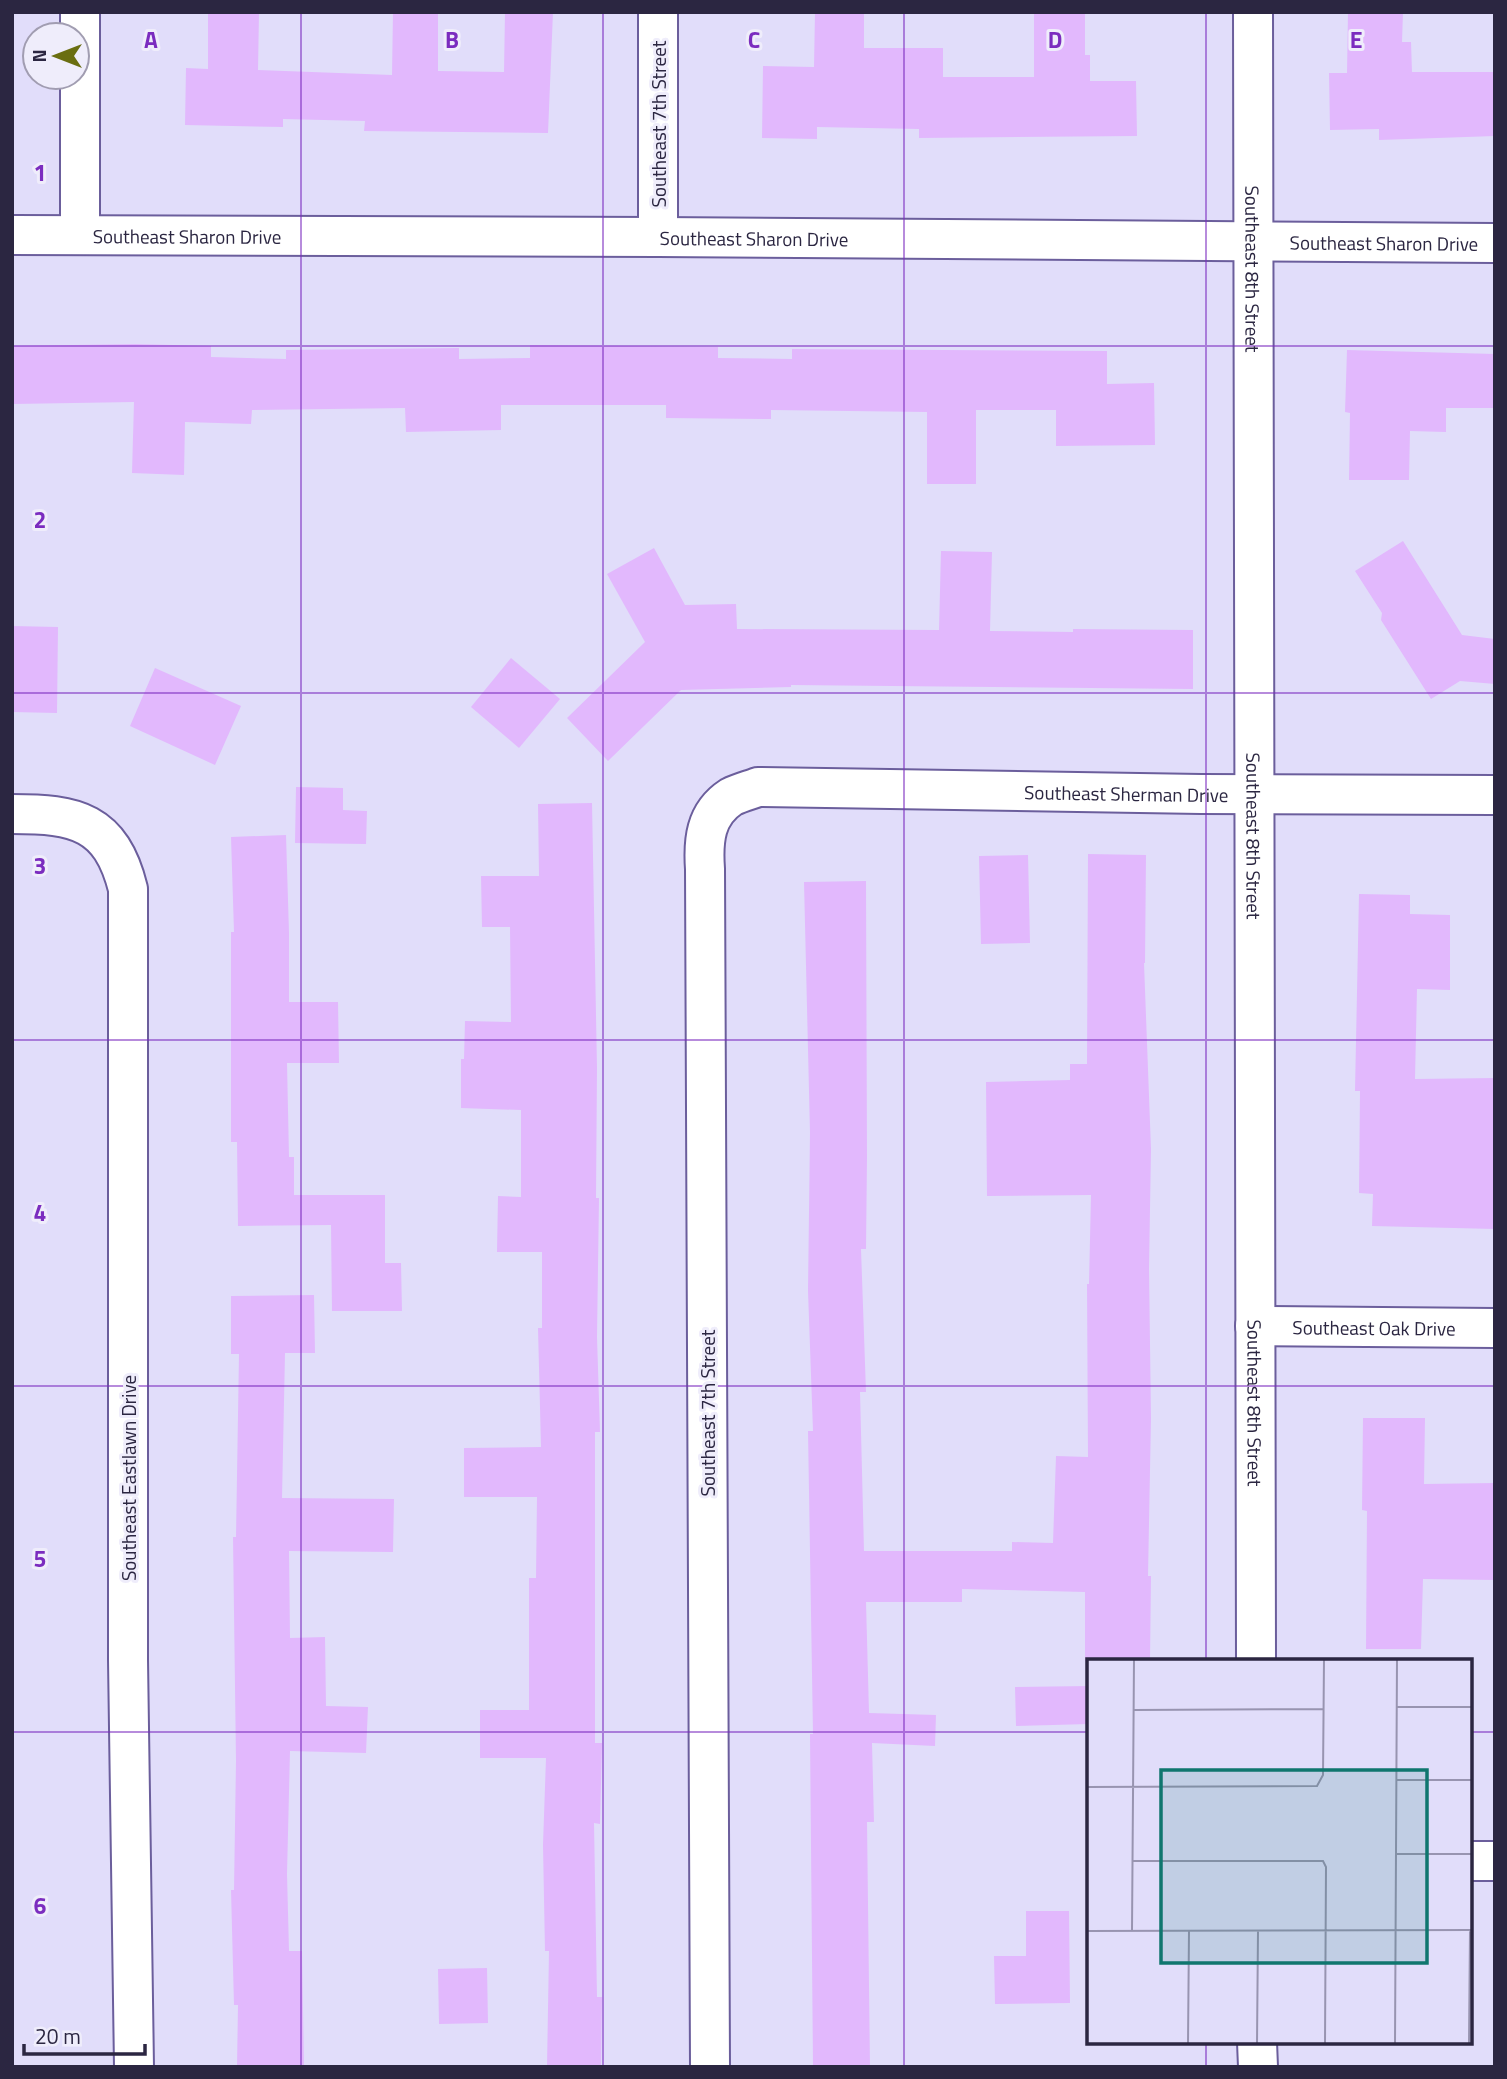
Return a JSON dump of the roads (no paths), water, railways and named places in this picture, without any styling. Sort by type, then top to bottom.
[{"type":"street","points":[[80,12],[80,235]]},
{"type":"street","name":"Southeast 7th Street","points":[[658,12],[658,237]]},
{"type":"street","name":"Southeast 8th Street","points":[[1253,12],[1256,1659]]},
{"type":"street","name":"Southeast Sharon Drive","points":[[12,235],[1495,243]]},
{"type":"street","name":"Southeast 7th Street","points":[[710,2067],[703,842],[712,817],[731,798],[758,787]]},
{"type":"street","name":"Southeast Sherman Drive","points":[[758,787],[1254,795],[1495,795]]},
{"type":"street","name":"Southeast Eastlawn Drive","points":[[12,814],[72,818],[102,835],[122,863],[128,889],[128,1660],[134,2067]]},
{"type":"street","name":"Southeast Oak Drive","points":[[1255,1326],[1495,1328]]},
{"type":"street","points":[[1472,1861],[1495,1861]]},
{"type":"street","points":[[1257,2044],[1258,2067]]}]
